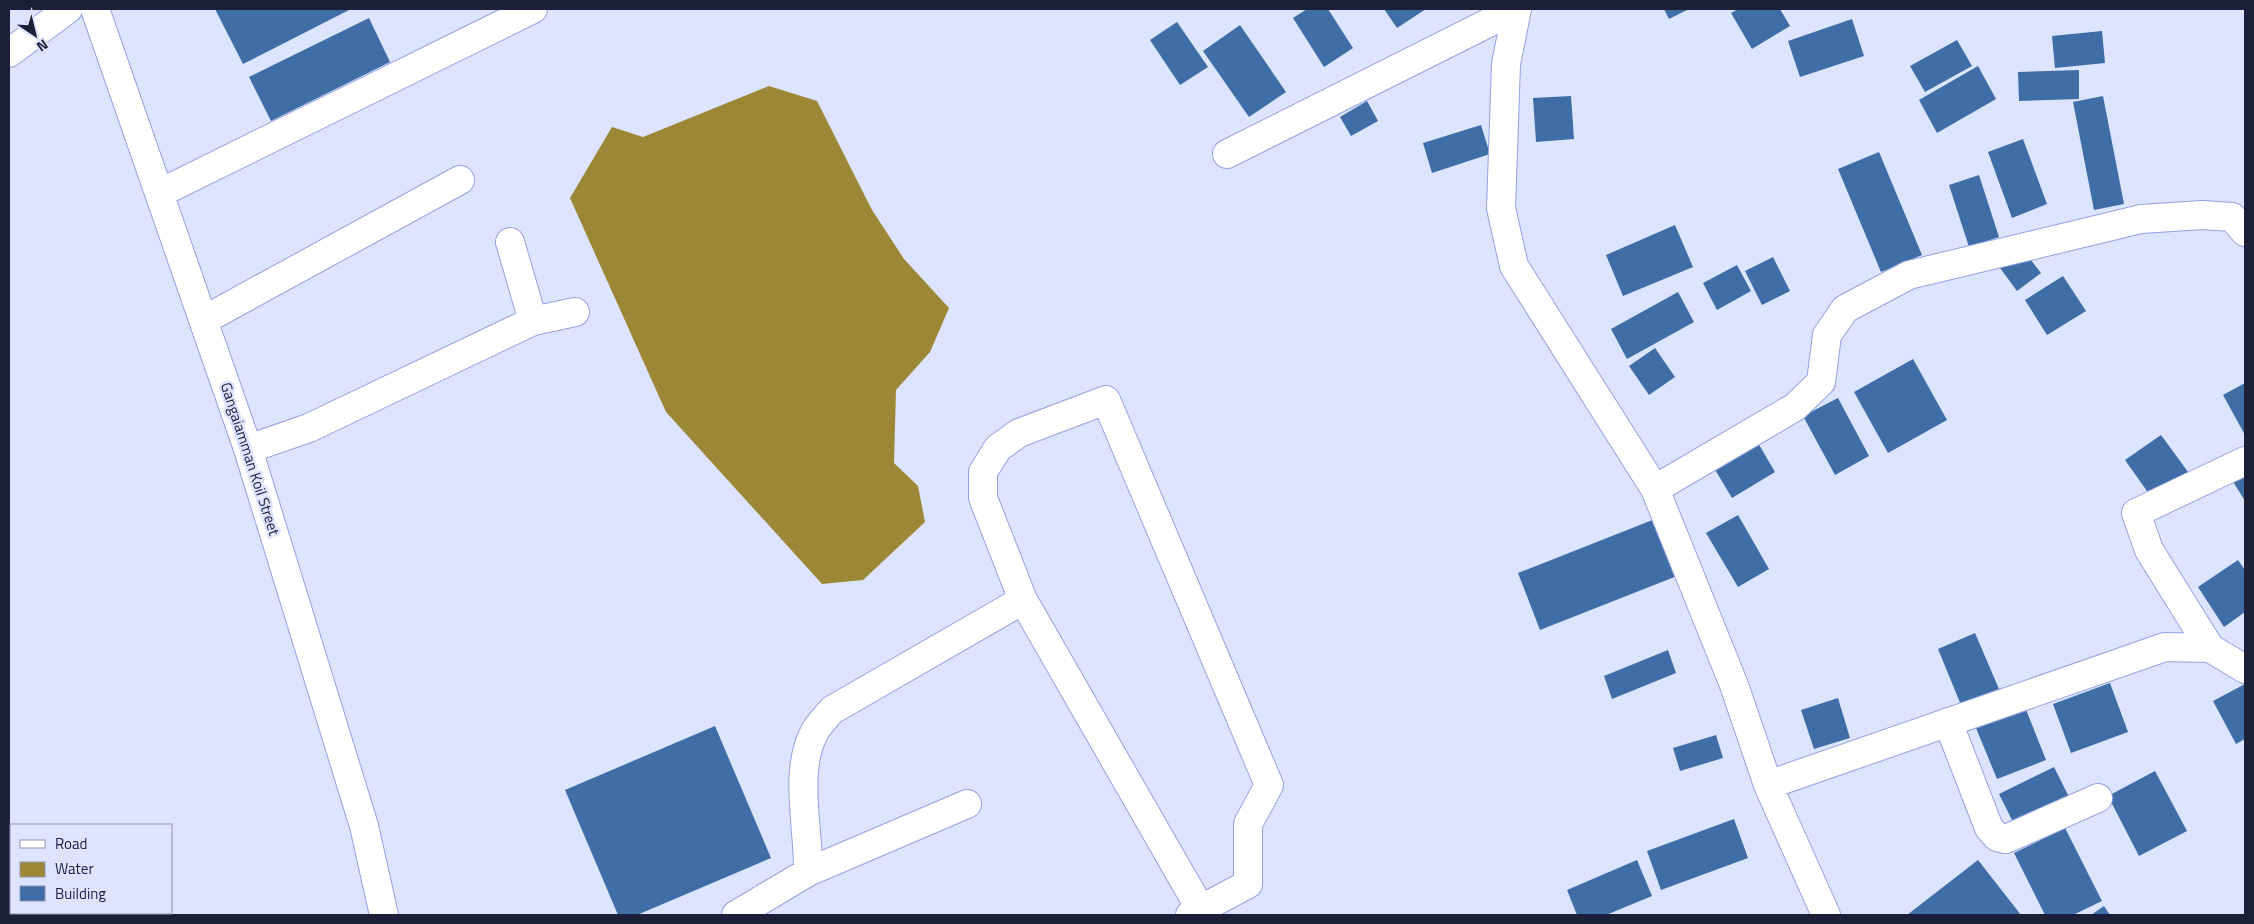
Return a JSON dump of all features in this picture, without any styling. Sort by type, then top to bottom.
[{"type":"street","points":[[9,53],[68,9]]},
{"type":"street","name":"Gangaiamman Koil Street","points":[[95,9],[248,448],[364,826],[384,915]]},
{"type":"street","points":[[1227,154],[1516,9]]},
{"type":"street","points":[[1516,9],[1506,64],[1501,208],[1514,266],[1655,489],[1734,686],[1768,785],[1826,915]]},
{"type":"street","points":[[160,193],[524,11]]},
{"type":"street","points":[[204,320],[460,180]]},
{"type":"street","points":[[1655,489],[1795,407],[1822,382],[1827,335],[1845,309],[1909,275],[2141,219],[2202,215],[2232,217],[2245,232]]},
{"type":"street","points":[[510,242],[533,321]]},
{"type":"street","points":[[248,448],[308,428],[533,321],[575,312]]},
{"type":"street","points":[[1106,400],[1268,785],[1248,824],[1248,884],[1195,912],[1023,600],[983,498],[983,472],[998,448],[1020,433],[1106,400]]},
{"type":"street","points":[[2245,461],[2136,513],[2149,550],[2210,648],[2245,669]]},
{"type":"street","points":[[808,872],[809,845],[803,809],[805,764],[806,754],[815,730],[832,710],[1023,600]]},
{"type":"street","points":[[1768,785],[2165,647],[2210,648]]},
{"type":"street","points":[[1948,722],[1989,828],[1997,838],[2006,839],[2098,798]]},
{"type":"street","points":[[736,915],[808,872],[967,804]]},
{"type":"water","points":[[769,86],[817,101],[872,210],[904,259],[949,308],[930,352],[896,390],[894,463],[918,486],[925,522],[863,580],[822,584],[666,412],[570,198],[612,127],[643,137]]},
{"type":"building","points":[[215,9],[351,9],[243,64]]},
{"type":"building","points":[[1307,9],[1328,9],[1353,48],[1324,67],[1293,18]]},
{"type":"building","points":[[1384,9],[1426,9],[1397,28]]},
{"type":"building","points":[[1664,9],[1689,9],[1669,19]]},
{"type":"building","points":[[1738,9],[1780,9],[1790,26],[1752,49],[1731,13]]},
{"type":"building","points":[[369,18],[390,62],[271,121],[249,77]]},
{"type":"building","points":[[1852,19],[1864,56],[1800,77],[1788,41]]},
{"type":"building","points":[[1177,22],[1208,67],[1180,85],[1150,40]]},
{"type":"building","points":[[1240,25],[1286,92],[1249,117],[1203,51]]},
{"type":"building","points":[[2102,31],[2105,63],[2055,68],[2052,36]]},
{"type":"building","points":[[1957,40],[1972,66],[1925,92],[1910,66]]},
{"type":"building","points":[[1978,66],[1996,99],[1937,133],[1919,100]]},
{"type":"building","points":[[2079,70],[2079,99],[2019,101],[2018,72]]},
{"type":"building","points":[[1571,96],[1574,139],[1536,142],[1533,98]]},
{"type":"building","points":[[2103,96],[2124,204],[2094,210],[2073,102]]},
{"type":"building","points":[[1367,101],[1378,121],[1351,136],[1340,117]]},
{"type":"building","points":[[1481,125],[1490,154],[1432,173],[1423,143]]},
{"type":"building","points":[[2023,139],[2047,204],[2012,218],[1988,152]]},
{"type":"building","points":[[1879,152],[1922,255],[1881,272],[1838,169]]},
{"type":"building","points":[[1979,175],[1999,237],[1969,247],[1949,185]]},
{"type":"building","points":[[1675,225],[1693,267],[1623,296],[1606,255]]},
{"type":"building","points":[[2023,250],[2041,273],[2017,291],[2000,268]]},
{"type":"building","points":[[1773,257],[1790,291],[1762,305],[1745,271]]},
{"type":"building","points":[[1737,265],[1751,291],[1717,310],[1703,283]]},
{"type":"building","points":[[2063,276],[2086,311],[2047,335],[2025,300]]},
{"type":"building","points":[[1678,292],[1694,322],[1627,359],[1611,329]]},
{"type":"building","points":[[1655,348],[1675,377],[1649,395],[1629,366]]},
{"type":"building","points":[[1913,359],[1947,420],[1888,453],[1854,392]]},
{"type":"building","points":[[2245,383],[2245,435],[2223,395]]},
{"type":"building","points":[[1838,398],[1869,456],[1835,475],[1803,416]]},
{"type":"building","points":[[2161,435],[2191,476],[2154,501],[2125,460]]},
{"type":"building","points":[[1758,443],[1775,472],[1732,498],[1714,468]]},
{"type":"building","points":[[2245,471],[2245,501],[2232,480]]},
{"type":"building","points":[[1738,515],[1769,569],[1738,587],[1706,533]]},
{"type":"building","points":[[1655,519],[1677,576],[1540,630],[1518,573]]},
{"type":"building","points":[[2238,560],[2245,570],[2245,612],[2224,627],[2198,587]]},
{"type":"building","points":[[1975,633],[1999,689],[1961,705],[1938,649]]},
{"type":"building","points":[[1668,650],[1676,673],[1612,699],[1604,676]]},
{"type":"building","points":[[2110,683],[2128,732],[2071,753],[2053,704]]},
{"type":"building","points":[[2245,684],[2245,739],[2236,744],[2213,701]]},
{"type":"building","points":[[1838,698],[1850,738],[1814,749],[1801,710]]},
{"type":"building","points":[[2025,707],[2046,760],[1997,779],[1976,728]]},
{"type":"building","points":[[715,726],[771,858],[637,915],[618,915],[565,790]]},
{"type":"building","points":[[1716,735],[1723,758],[1680,771],[1673,748]]},
{"type":"building","points":[[2054,767],[2069,797],[2014,824],[1999,794]]},
{"type":"building","points":[[2155,771],[2187,831],[2139,856],[2108,796]]},
{"type":"building","points":[[1734,819],[1748,858],[1661,890],[1647,851]]},
{"type":"building","points":[[2065,828],[2102,901],[2073,915],[2045,915],[2014,853]]},
{"type":"building","points":[[1637,860],[1652,896],[1606,915],[1577,915],[1567,890]]},
{"type":"building","points":[[1978,860],[2021,915],[1907,915]]},
{"type":"building","points":[[2104,906],[2110,915],[2091,915]]}]
